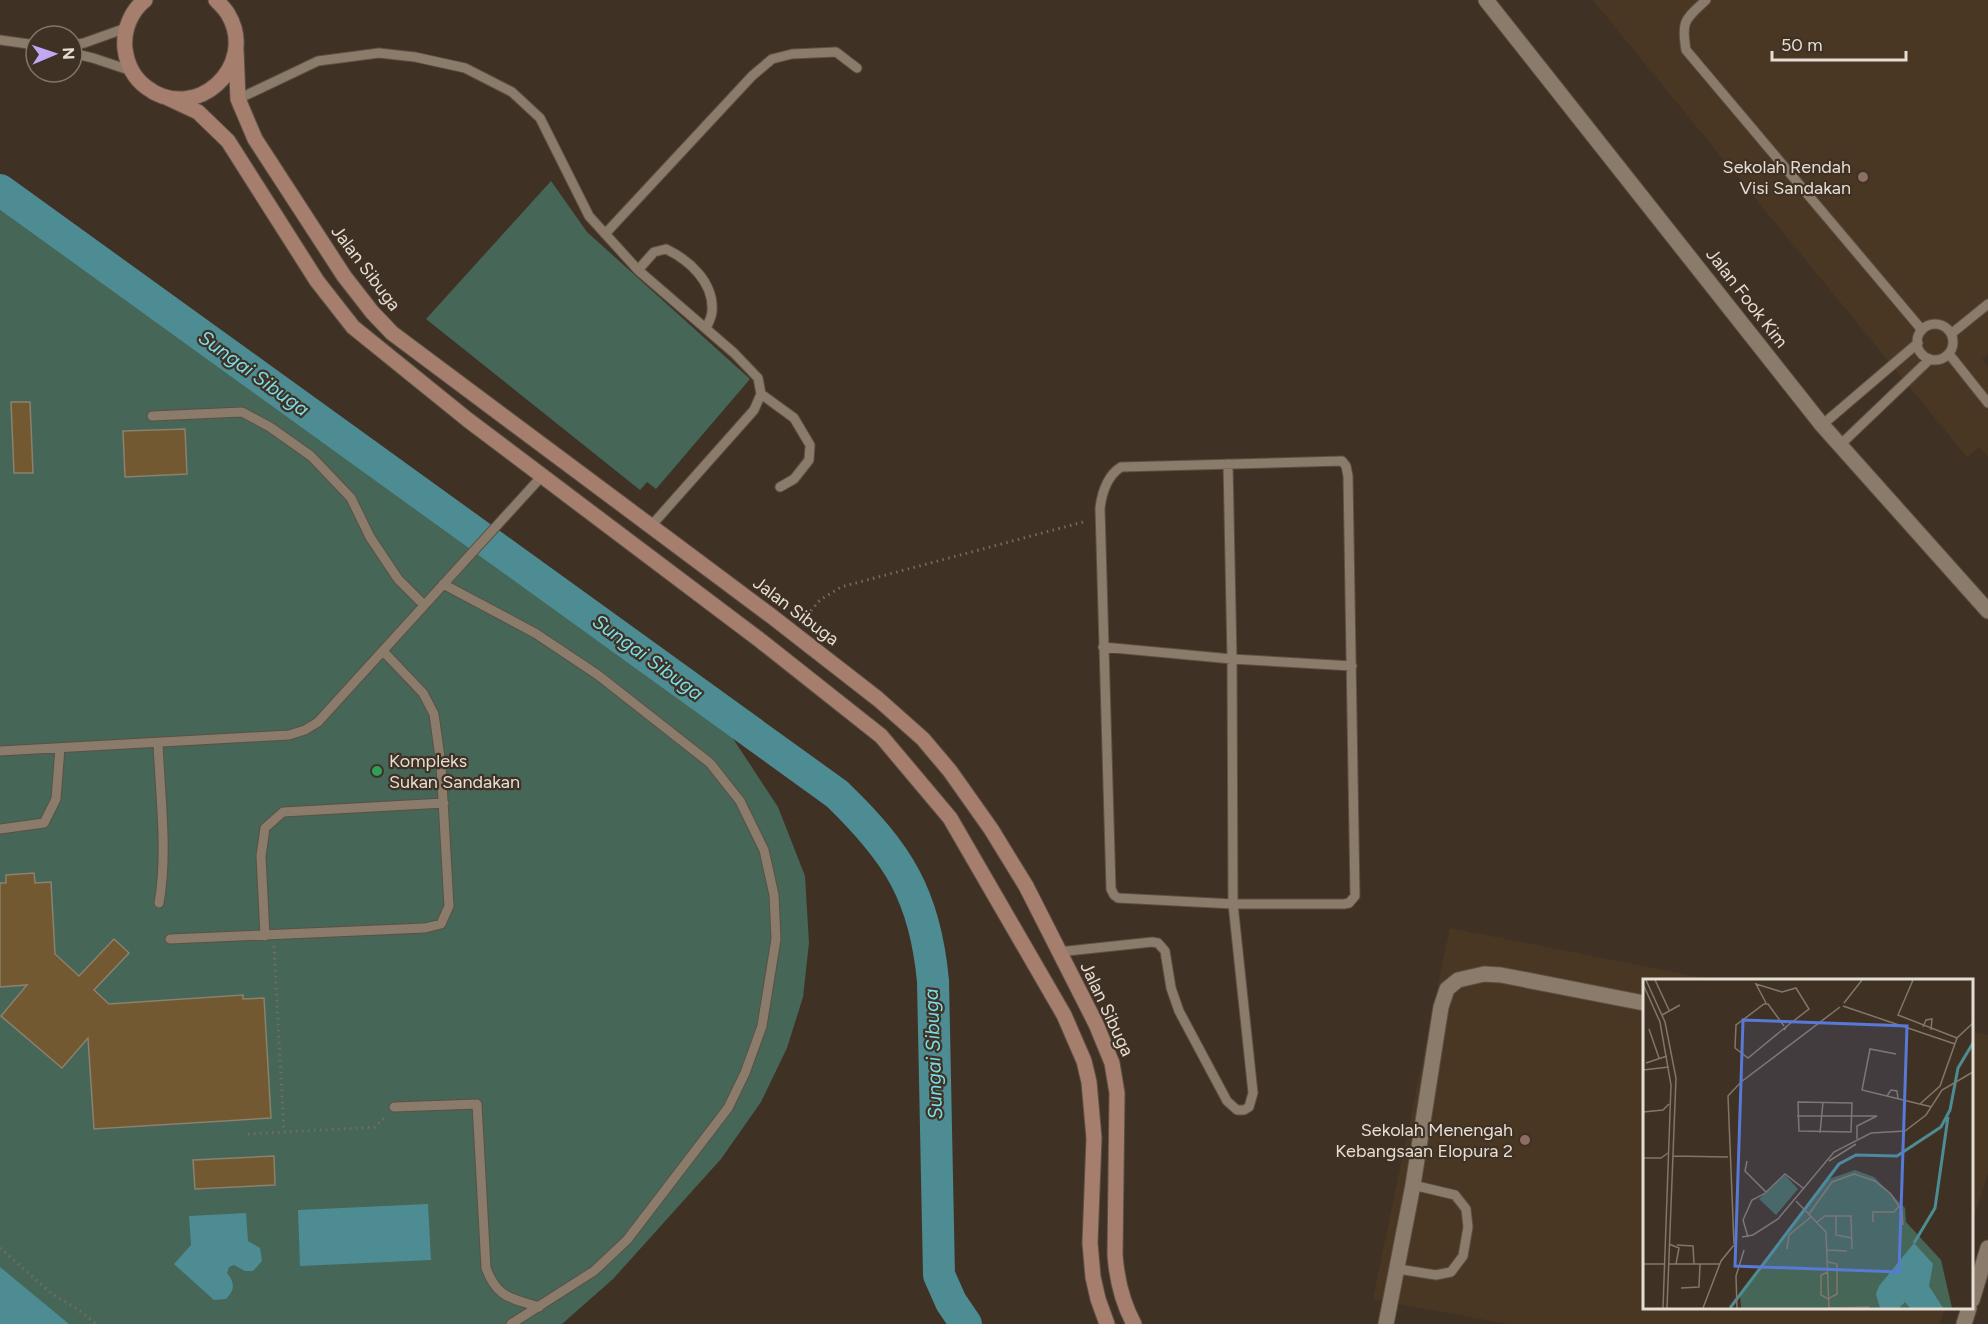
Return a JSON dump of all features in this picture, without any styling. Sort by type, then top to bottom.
[{"type":"main road","points":[[127,0],[129,22],[124,43],[126,58],[132,71],[153,93],[198,112],[228,141],[317,281],[353,327],[468,420],[761,640],[881,736],[950,818],[1064,1014],[1084,1061],[1089,1082],[1094,1138],[1090,1243],[1096,1288],[1107,1324]]},
{"type":"main road","points":[[129,22],[145,0]]},
{"type":"main road","name":"Jalan Sibuga","points":[[216,0],[228,13],[235,31],[238,99],[255,139],[344,276],[372,312],[392,333],[878,699],[923,739],[950,771],[991,829],[1026,886],[1106,1044],[1115,1076],[1117,1094],[1116,1265],[1121,1297],[1134,1324]]},
{"type":"main road","points":[[168,98],[186,99],[204,94],[219,84],[230,68],[236,50]]},
{"type":"street","name":"Jalan Fook Kim","points":[[1486,0],[1839,446],[1988,611]]},
{"type":"street","points":[[1386,1324],[1398,1269],[1442,1007],[1447,989],[1458,980],[1478,975],[1501,975],[1643,1003]]},
{"type":"street","points":[[1973,1294],[1988,1248]]},
{"type":"street","points":[[1964,1324],[1969,1309]]},
{"type":"lane","points":[[1706,0],[1688,17],[1683,29],[1686,50],[1922,330]]},
{"type":"lane","points":[[84,43],[129,22]]},
{"type":"lane","points":[[0,40],[24,43]]},
{"type":"lane","points":[[238,99],[318,62],[379,52],[465,68],[512,92],[540,118],[589,216],[638,270],[734,353],[758,378],[761,394],[754,410],[651,526]]},
{"type":"lane","points":[[605,234],[752,76],[772,59],[792,54],[836,52],[857,68]]},
{"type":"lane","points":[[84,57],[132,71]]},
{"type":"lane","points":[[638,270],[654,252],[666,249],[681,256],[704,280],[711,295],[712,313],[706,329]]},
{"type":"lane","points":[[1951,334],[1988,304]]},
{"type":"lane","points":[[1934,324],[1947,328],[1951,334],[1952,347],[1949,354],[1937,360],[1930,359],[1919,350],[1918,343],[1922,330],[1934,324]]},
{"type":"lane","points":[[1822,425],[1918,343]]},
{"type":"lane","points":[[1949,354],[1988,403]]},
{"type":"lane","points":[[1839,446],[1930,359]]},
{"type":"lane","points":[[761,394],[794,418],[810,445],[809,460],[794,479],[780,487]]},
{"type":"lane","points":[[152,416],[242,411],[270,427],[311,456],[351,498],[370,537],[398,579],[424,605]]},
{"type":"lane","points":[[1342,461],[1346,466],[1352,666],[1354,896],[1349,903],[1233,904],[1118,898],[1114,895],[1111,889],[1100,518],[1102,495],[1114,472],[1121,467],[1342,461]]},
{"type":"lane","points":[[1058,952],[1152,942],[1163,946],[1171,988],[1179,1011],[1227,1101],[1237,1110],[1244,1110],[1252,1101],[1233,904],[1228,464]]},
{"type":"lane","points":[[0,751],[289,735],[305,730],[318,722],[542,476]]},
{"type":"lane","points":[[443,584],[535,633],[598,675],[710,763],[740,801],[764,850],[774,896],[776,939],[762,1026],[745,1072],[728,1108],[627,1240],[594,1271],[511,1324]]},
{"type":"lane","points":[[1103,647],[1232,659],[1352,666]]},
{"type":"lane","points":[[170,939],[425,928],[441,924],[449,906],[441,765],[434,714],[423,693],[383,651]]},
{"type":"lane","points":[[158,743],[162,850],[162,888],[159,903]]},
{"type":"lane","points":[[0,829],[44,823],[56,799],[60,748]]},
{"type":"lane","points":[[269,935],[261,856],[265,828],[284,812],[444,804]]},
{"type":"lane","points":[[394,1107],[477,1104],[486,1268],[492,1283],[505,1296],[539,1306]]},
{"type":"lane","points":[[1398,1269],[1436,1275],[1451,1272],[1463,1256],[1468,1227],[1466,1209],[1455,1195],[1413,1185]]},
{"type":"path","points":[[793,633],[820,600],[841,587],[1100,518]]},
{"type":"path","points":[[269,935],[284,1132]]},
{"type":"path","points":[[248,1134],[375,1127]]},
{"type":"path","points":[[0,1248],[51,1293],[96,1324]]},
{"type":"shaded area","name":"Sekolah Rendah Visi Sandakan","points":[[1593,0],[1988,0],[1988,354],[1982,359],[1988,367],[1988,457],[1980,447],[1967,457]]},
{"type":"shaded area","name":"Sekolah Menengah Kebangsaan Elopura 2","points":[[1450,928],[1709,979],[1643,979],[1643,1309],[1945,1309],[1940,1324],[1507,1324],[1373,1299]]},
{"type":"shaded area","points":[[1973,1032],[1988,1035],[1988,1173],[1973,1222]]},
{"type":"green space","points":[[551,181],[587,232],[750,379],[656,489],[647,482],[640,490],[426,319]]},
{"type":"green space","name":"Kompleks Sukan Sandakan","points":[[0,206],[730,734],[778,807],[805,876],[809,943],[803,997],[787,1048],[761,1102],[721,1159],[613,1279],[562,1324],[0,1324]]},
{"type":"water","points":[[428,1204],[431,1260],[300,1266],[298,1210]]},
{"type":"water","points":[[246,1213],[248,1241],[260,1248],[262,1261],[253,1271],[245,1271],[234,1265],[229,1267],[227,1273],[233,1283],[231,1293],[226,1299],[214,1300],[174,1264],[191,1245],[189,1216]]},
{"type":"water","points":[[0,1267],[69,1324],[0,1324]]},
{"type":"building","points":[[11,402],[30,402],[33,473],[14,473]]},
{"type":"building","points":[[185,429],[187,474],[125,477],[123,431]]},
{"type":"building","points":[[34,873],[35,883],[51,882],[55,954],[79,976],[114,939],[129,953],[94,990],[109,1004],[243,995],[243,999],[264,998],[271,1118],[94,1129],[88,1038],[62,1068],[1,1016],[27,985],[0,987],[0,883],[6,883],[6,875]]},
{"type":"building","points":[[274,1156],[275,1185],[195,1189],[193,1160]]},
{"type":"waterway","name":"Sungai Sibuga","points":[[0,190],[837,794],[877,836],[905,877],[923,924],[929,951],[933,981],[939,1275],[951,1302],[966,1324]]},
{"type":"place","name":"Sekolah Rendah Visi Sandakan","points":[[1863,177]]},
{"type":"place","name":"Kompleks Sukan Sandakan","points":[[377,771]]},
{"type":"place","name":"Sekolah Menengah Kebangsaan Elopura 2","points":[[1525,1140]]}]
